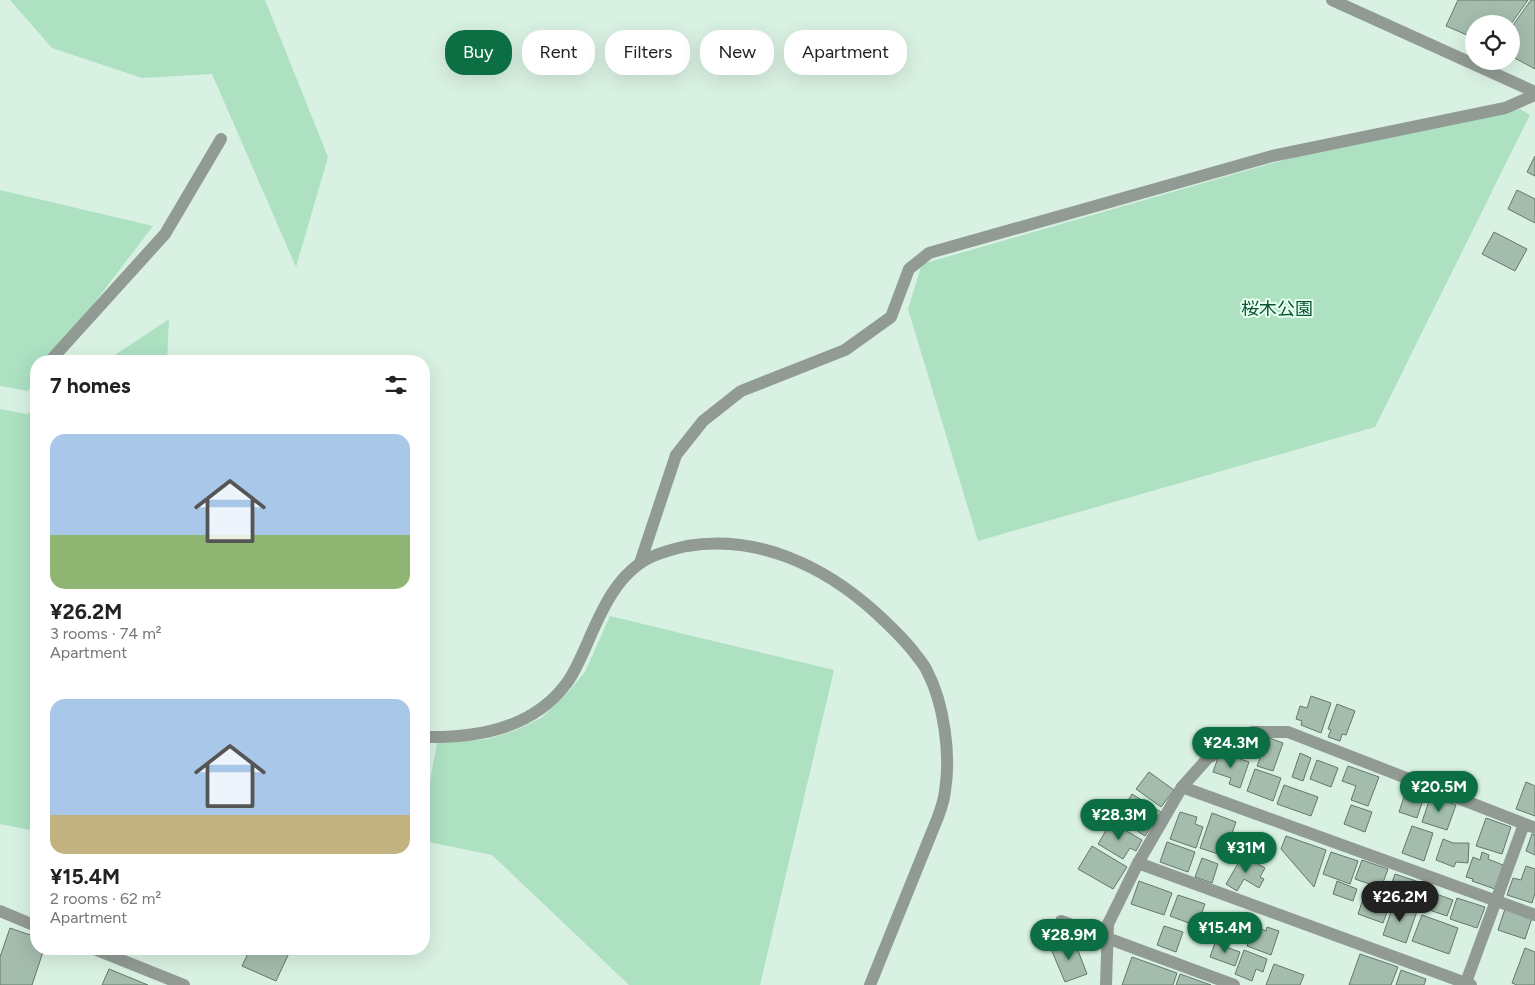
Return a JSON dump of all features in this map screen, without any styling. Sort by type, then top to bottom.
[{"type":"street","points":[[1332,0],[1535,94]]},
{"type":"street","points":[[640,563],[676,455],[703,421],[740,391],[845,350],[883,322],[891,316],[909,269],[929,253],[1272,156],[1505,108],[1535,94]]},
{"type":"street","points":[[55,355],[165,234],[221,139]]},
{"type":"street","points":[[430,737],[454,738],[478,735],[522,721],[537,713],[567,684],[611,594],[620,582],[640,563],[672,549],[702,544],[731,544],[766,549],[794,558],[824,574],[864,602],[892,627],[927,670],[939,699],[945,732],[945,790],[938,818],[870,985]]},
{"type":"street","points":[[1106,985],[1108,924],[1138,863],[1182,787],[1207,759],[1232,742],[1252,732],[1288,732],[1529,826],[1496,901],[1468,984],[1138,863]]},
{"type":"street","points":[[1182,787],[1535,916]]},
{"type":"street","points":[[0,911],[30,924]]},
{"type":"street","points":[[1061,921],[1234,985]]},
{"type":"street","points":[[109,955],[184,985]]},
{"type":"green space","points":[[10,0],[265,0],[328,157],[296,267],[212,74],[142,78],[52,48]]},
{"type":"green space","name":"桜木公園","points":[[1520,109],[1530,115],[1375,427],[978,541],[908,309],[922,264],[1294,157]]},
{"type":"green space","points":[[0,190],[153,226],[55,355],[30,355],[30,388],[28,391],[0,386]]},
{"type":"green space","points":[[169,319],[167,355],[115,355]]},
{"type":"green space","points":[[0,409],[27,414],[30,412],[30,830],[0,824]]},
{"type":"green space","points":[[610,616],[834,670],[760,985],[629,985],[492,855],[430,842],[430,782],[437,743],[488,739],[514,731],[541,718],[571,689],[585,672]]},
{"type":"building","points":[[1458,0],[1528,0],[1517,15],[1465,15],[1465,34],[1446,26]]},
{"type":"building","points":[[1531,0],[1535,0],[1535,69],[1520,61],[1520,15]]},
{"type":"building","points":[[1535,156],[1535,176],[1527,172]]},
{"type":"building","points":[[1517,190],[1535,199],[1535,223],[1508,209]]},
{"type":"building","points":[[1494,232],[1527,249],[1515,271],[1482,254]]},
{"type":"building","points":[[1311,696],[1331,703],[1321,733],[1301,725],[1302,721],[1296,719],[1300,706],[1307,708]]},
{"type":"building","points":[[1337,704],[1355,711],[1346,735],[1342,734],[1340,741],[1328,737],[1331,730],[1328,729]]},
{"type":"building","points":[[1261,735],[1283,743],[1273,771],[1257,766],[1260,758],[1253,756]]},
{"type":"building","points":[[1220,752],[1249,762],[1240,788],[1229,784],[1231,778],[1213,772]]},
{"type":"building","points":[[1300,753],[1311,758],[1303,781],[1292,777]]},
{"type":"building","points":[[1317,760],[1338,768],[1331,787],[1310,779]]},
{"type":"building","points":[[1348,766],[1379,777],[1368,806],[1351,800],[1356,786],[1342,781]]},
{"type":"building","points":[[1255,769],[1281,778],[1273,801],[1247,791]]},
{"type":"building","points":[[1149,772],[1174,790],[1161,807],[1136,789]]},
{"type":"building","points":[[1526,782],[1535,786],[1535,816],[1516,809]]},
{"type":"building","points":[[1284,785],[1318,797],[1311,816],[1277,804]]},
{"type":"building","points":[[1406,791],[1424,797],[1417,818],[1399,812]]},
{"type":"building","points":[[1132,794],[1161,812],[1145,836],[1117,818]]},
{"type":"building","points":[[1434,797],[1456,805],[1447,830],[1422,822],[1429,801],[1432,802]]},
{"type":"building","points":[[1351,805],[1372,812],[1365,832],[1344,824]]},
{"type":"building","points":[[1180,812],[1197,817],[1195,824],[1203,827],[1196,848],[1170,839]]},
{"type":"building","points":[[1212,813],[1236,822],[1224,856],[1200,848]]},
{"type":"building","points":[[1486,818],[1511,827],[1502,854],[1476,846]]},
{"type":"building","points":[[1111,822],[1142,840],[1136,851],[1130,848],[1123,859],[1098,844]]},
{"type":"building","points":[[1412,826],[1433,833],[1424,861],[1402,853]]},
{"type":"building","points":[[1532,834],[1535,835],[1535,855],[1526,851]]},
{"type":"building","points":[[1286,836],[1326,850],[1314,887],[1281,849]]},
{"type":"building","points":[[1443,839],[1453,843],[1469,843],[1468,863],[1456,862],[1454,867],[1436,860]]},
{"type":"building","points":[[1167,842],[1195,852],[1188,872],[1160,862]]},
{"type":"building","points":[[1092,846],[1127,867],[1113,889],[1078,869]]},
{"type":"building","points":[[1331,852],[1358,861],[1350,884],[1323,874]]},
{"type":"building","points":[[1482,852],[1489,855],[1488,859],[1503,865],[1495,889],[1466,877],[1473,857],[1480,860]]},
{"type":"building","points":[[1243,855],[1265,868],[1260,877],[1264,879],[1259,888],[1244,879],[1237,891],[1226,884]]},
{"type":"building","points":[[1202,858],[1218,864],[1212,883],[1195,877]]},
{"type":"building","points":[[1362,860],[1388,869],[1381,888],[1355,879]]},
{"type":"building","points":[[1526,866],[1535,869],[1535,893],[1532,903],[1507,895],[1513,878],[1521,880]]},
{"type":"building","points":[[1395,874],[1422,883],[1415,905],[1399,899],[1402,892],[1390,888]]},
{"type":"building","points":[[1139,881],[1172,893],[1164,915],[1131,904]]},
{"type":"building","points":[[1337,881],[1357,889],[1353,901],[1333,894]]},
{"type":"building","points":[[1425,890],[1453,900],[1447,916],[1420,907]]},
{"type":"building","points":[[1365,893],[1391,902],[1383,923],[1358,914]]},
{"type":"building","points":[[1178,895],[1205,904],[1197,926],[1170,916]]},
{"type":"building","points":[[1457,898],[1485,907],[1477,928],[1450,919]]},
{"type":"building","points":[[1394,903],[1417,911],[1406,943],[1383,935]]},
{"type":"building","points":[[1505,909],[1532,918],[1525,939],[1498,930]]},
{"type":"building","points":[[1422,915],[1458,928],[1449,954],[1412,941]]},
{"type":"building","points":[[1164,926],[1183,932],[1176,952],[1157,945]]},
{"type":"building","points":[[1254,926],[1266,931],[1267,927],[1279,931],[1271,955],[1247,946]]},
{"type":"building","points":[[10,928],[30,935],[30,955],[42,955],[32,985],[0,985],[0,957]]},
{"type":"building","points":[[1074,940],[1087,974],[1065,982],[1051,949]]},
{"type":"building","points":[[1215,943],[1240,952],[1235,966],[1210,957]]},
{"type":"building","points":[[1525,948],[1535,952],[1535,985],[1517,985],[1512,983]]},
{"type":"building","points":[[1244,950],[1267,959],[1263,972],[1256,969],[1252,981],[1235,974]]},
{"type":"building","points":[[1360,954],[1398,967],[1391,985],[1349,985]]},
{"type":"building","points":[[247,955],[288,955],[276,981],[242,966]]},
{"type":"building","points":[[1132,957],[1177,973],[1173,985],[1122,985]]},
{"type":"building","points":[[1274,964],[1304,975],[1300,985],[1266,985]]},
{"type":"building","points":[[109,969],[148,985],[102,985]]},
{"type":"building","points":[[1401,970],[1426,979],[1424,985],[1396,985]]},
{"type":"building","points":[[1180,974],[1211,985],[1176,985]]}]
